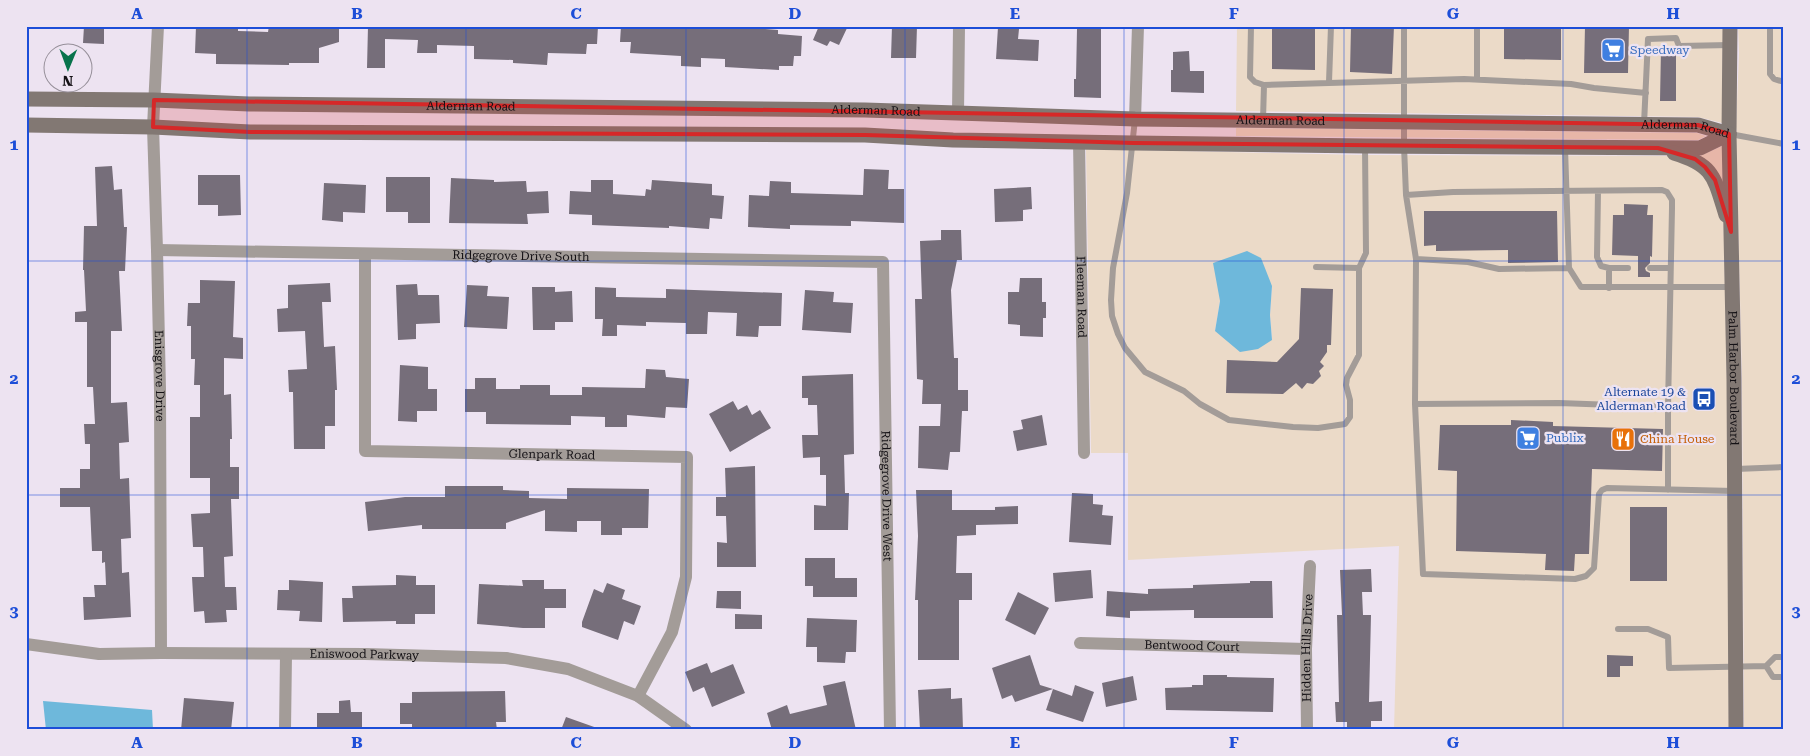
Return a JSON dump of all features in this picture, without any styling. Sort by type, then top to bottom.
[{"type":"main road","name":"Palm Harbor Boulevard","points":[[1730,26],[1729,134],[1736,730]]},
{"type":"main road","name":"Alderman Road","points":[[26,99],[154,100],[249,104],[865,110],[1136,119],[1698,125],[1729,134]]},
{"type":"main road","name":"Alderman Road","points":[[26,125],[153,127],[250,132],[865,135],[953,140],[1133,143],[1658,148],[1700,148],[1729,134]]},
{"type":"main road","points":[[1658,148],[1695,159],[1705,167],[1715,180],[1731,232]]},
{"type":"street","name":"Enisgrove Drive","points":[[158,26],[153,127],[158,250],[161,653]]},
{"type":"street","points":[[958,114],[959,26]]},
{"type":"street","points":[[1136,119],[1138,26]]},
{"type":"street","name":"Fleeman Road","points":[[1079,141],[1084,453]]},
{"type":"street","name":"Ridgegrove Drive South","points":[[158,250],[883,262]]},
{"type":"street","name":"Glenpark Road","points":[[365,254],[365,451],[687,457],[686,577],[672,632],[638,696]]},
{"type":"street","name":"Ridgegrove Drive West","points":[[883,262],[890,730]]},
{"type":"street","name":"Hidden Hills Drive","points":[[1307,730],[1306,649],[1310,566]]},
{"type":"street","name":"Bentwood Court","points":[[1080,643],[1306,649]]},
{"type":"street","name":"Eniswood Parkway","points":[[26,644],[99,654],[286,654],[506,658],[568,669],[638,696],[686,730]]},
{"type":"street","points":[[285,730],[286,654]]},
{"type":"lane","points":[[1251,26],[1250,77],[1255,82],[1264,85],[1477,79],[1571,84],[1646,93]]},
{"type":"lane","points":[[1328,82],[1331,26]]},
{"type":"lane","points":[[1404,26],[1404,146],[1406,195],[1416,259],[1416,404],[1423,574],[1575,579],[1586,576],[1594,568],[1599,494],[1602,490],[1608,488],[1734,491]]},
{"type":"lane","points":[[1477,26],[1477,79]]},
{"type":"lane","points":[[1770,26],[1770,74],[1774,79],[1784,82]]},
{"type":"lane","points":[[1644,124],[1648,39],[1676,38],[1679,46],[1731,45]]},
{"type":"lane","points":[[1264,85],[1264,120]]},
{"type":"lane","points":[[1136,119],[1127,193],[1113,268],[1112,316],[1125,348],[1145,372],[1184,391],[1200,404],[1229,420],[1318,428],[1345,424],[1350,417],[1350,400],[1346,385],[1347,378],[1359,355],[1359,268],[1366,252],[1365,146]]},
{"type":"lane","points":[[1729,134],[1784,144]]},
{"type":"lane","points":[[1565,147],[1569,268],[1578,279],[1581,287],[1732,287]]},
{"type":"lane","points":[[1406,195],[1453,192],[1598,190],[1662,190],[1667,192],[1672,200],[1669,288],[1668,490]]},
{"type":"lane","points":[[1598,190],[1597,256],[1601,266],[1628,268]]},
{"type":"lane","points":[[1416,259],[1468,262],[1499,269],[1569,268]]},
{"type":"lane","points":[[1316,267],[1359,268]]},
{"type":"lane","points":[[1609,268],[1609,288]]},
{"type":"lane","points":[[1650,268],[1670,268]]},
{"type":"lane","points":[[1416,404],[1559,403],[1668,407]]},
{"type":"lane","points":[[1734,469],[1784,467]]},
{"type":"lane","points":[[1618,629],[1648,629],[1668,637],[1669,668],[1766,666],[1775,657],[1784,657]]},
{"type":"lane","points":[[1766,666],[1773,677],[1784,677]]},
{"type":"highlighted area","points":[[154,100],[1698,125],[1729,134],[1731,232],[1715,180],[1705,167],[1695,159],[1658,148],[1133,143],[865,135],[250,132],[153,127]]},
{"type":"shaded area","points":[[1237,26],[1723,26],[1722,123],[1698,117],[1236,111]]},
{"type":"shaded area","points":[[1738,26],[1784,26],[1784,730],[1744,730],[1742,379],[1736,139],[1738,138],[1736,127],[1739,53]]},
{"type":"shaded area","points":[[1236,128],[1697,133],[1706,136],[1698,140],[1236,136]]},
{"type":"shaded area","points":[[1722,146],[1727,379],[1729,730],[1394,730],[1399,546],[1128,560],[1128,453],[1091,453],[1086,149],[1365,155],[1700,156]],"holes":[[[1272,286],[1270,315],[1272,340],[1215,331],[1220,301]]]},
{"type":"water","points":[[1247,251],[1261,258],[1272,286],[1270,315],[1272,340],[1258,349],[1240,352],[1215,331],[1220,301],[1213,263]]},
{"type":"water","points":[[43,701],[152,710],[153,730],[46,730]]},
{"type":"building","points":[[84,26],[104,26],[104,44],[83,42]]},
{"type":"building","points":[[196,26],[238,26],[238,31],[268,32],[269,26],[339,26],[339,42],[319,48],[319,63],[289,63],[289,65],[216,64],[216,54],[195,53]]},
{"type":"building","points":[[368,26],[598,26],[597,44],[587,44],[586,54],[548,53],[547,65],[513,63],[513,60],[474,59],[474,46],[437,45],[437,53],[417,53],[418,40],[385,39],[385,68],[367,68]]},
{"type":"building","points":[[621,26],[750,26],[750,28],[778,30],[778,34],[802,36],[801,56],[794,56],[793,66],[779,66],[779,70],[725,67],[725,59],[701,58],[701,67],[681,66],[681,56],[630,53],[631,42],[620,42]]},
{"type":"building","points":[[819,26],[848,26],[839,45],[830,41],[827,46],[813,40]]},
{"type":"building","points":[[892,26],[917,26],[916,58],[891,58]]},
{"type":"building","points":[[1272,26],[1315,26],[1315,70],[1272,69]]},
{"type":"building","points":[[1351,26],[1394,26],[1392,74],[1350,72]]},
{"type":"building","points":[[1504,26],[1561,26],[1561,60],[1504,59]]},
{"type":"building","points":[[1585,26],[1629,26],[1628,73],[1584,73]]},
{"type":"building","points":[[998,27],[1019,29],[1018,39],[1039,40],[1038,61],[996,59]]},
{"type":"building","points":[[1077,29],[1101,29],[1101,98],[1074,97]]},
{"type":"building","points":[[1661,48],[1675,48],[1676,50],[1676,101],[1660,101]]},
{"type":"building","points":[[1189,51],[1190,71],[1204,71],[1204,93],[1171,92],[1173,52]]},
{"type":"building","points":[[112,166],[114,190],[122,189],[124,227],[127,227],[125,271],[119,271],[122,331],[111,331],[111,403],[127,402],[129,442],[119,443],[120,479],[129,478],[131,538],[121,539],[122,573],[129,572],[131,617],[84,620],[83,597],[95,597],[94,585],[106,585],[105,562],[102,563],[102,551],[92,551],[90,507],[60,507],[60,488],[80,488],[80,469],[90,469],[90,444],[85,444],[84,424],[95,424],[93,387],[87,387],[87,322],[75,322],[75,312],[86,311],[83,270],[84,226],[97,226],[95,167]]},
{"type":"building","points":[[864,169],[889,170],[888,189],[904,189],[904,223],[851,221],[851,226],[790,225],[790,229],[748,227],[749,195],[769,196],[770,181],[791,182],[791,193],[863,195]]},
{"type":"building","points":[[198,175],[240,175],[241,215],[218,216],[218,205],[198,205]]},
{"type":"building","points":[[386,177],[430,177],[430,223],[408,223],[408,212],[386,212]]},
{"type":"building","points":[[451,178],[494,180],[494,182],[526,181],[527,192],[548,191],[549,213],[527,214],[528,224],[449,223]]},
{"type":"building","points":[[591,180],[613,180],[613,194],[645,196],[646,189],[651,190],[652,180],[712,184],[712,195],[724,196],[722,219],[710,218],[709,229],[669,226],[669,228],[592,225],[592,215],[569,214],[570,191],[591,192]]},
{"type":"building","points":[[324,183],[366,185],[365,213],[343,212],[343,222],[322,220]]},
{"type":"building","points":[[1031,187],[1032,209],[1023,210],[1023,221],[995,222],[994,189]]},
{"type":"building","points":[[1624,204],[1648,205],[1647,215],[1653,215],[1652,257],[1650,256],[1650,263],[1645,268],[1650,273],[1650,277],[1638,277],[1638,256],[1612,255],[1613,215],[1624,215]]},
{"type":"building","points":[[1424,211],[1557,211],[1558,262],[1508,263],[1508,250],[1436,251],[1436,245],[1424,246]]},
{"type":"building","points":[[941,230],[961,230],[962,260],[957,260],[951,290],[954,358],[958,358],[958,390],[968,390],[968,411],[962,411],[960,452],[950,452],[948,470],[918,468],[919,426],[940,426],[941,404],[922,404],[923,380],[917,379],[915,299],[922,299],[920,241],[941,240]]},
{"type":"building","points":[[1020,278],[1042,278],[1042,302],[1046,302],[1046,318],[1043,318],[1043,337],[1020,336],[1020,325],[1008,324],[1008,292],[1019,292]]},
{"type":"building","points":[[200,280],[235,281],[233,337],[243,338],[243,359],[224,358],[224,395],[231,394],[232,439],[230,439],[230,467],[239,467],[239,499],[231,499],[233,556],[224,557],[225,587],[236,587],[237,610],[226,610],[227,622],[205,623],[204,611],[194,612],[192,577],[204,577],[203,547],[193,547],[191,514],[210,513],[210,478],[190,478],[190,417],[200,417],[200,385],[194,385],[195,359],[191,359],[191,326],[187,326],[188,303],[200,303]]},
{"type":"building","points":[[330,283],[331,302],[322,302],[324,347],[335,346],[337,390],[335,390],[335,426],[325,426],[325,449],[294,449],[293,392],[289,392],[288,370],[307,369],[305,331],[278,332],[277,309],[288,308],[288,285]]},
{"type":"building","points":[[417,284],[418,295],[439,295],[440,323],[416,324],[416,339],[398,340],[396,285]]},
{"type":"building","points":[[467,285],[488,286],[487,296],[509,297],[507,329],[464,327]]},
{"type":"building","points":[[532,287],[555,287],[555,292],[572,291],[573,322],[555,322],[555,330],[533,330]]},
{"type":"building","points":[[595,287],[616,288],[616,297],[666,298],[666,289],[782,293],[781,326],[759,326],[758,337],[736,336],[737,313],[708,312],[707,334],[686,334],[686,323],[646,322],[646,326],[617,325],[617,336],[602,336],[603,319],[595,319]]},
{"type":"building","points":[[1301,288],[1333,289],[1331,345],[1327,345],[1327,352],[1320,362],[1324,366],[1319,371],[1321,376],[1313,384],[1307,383],[1302,389],[1296,383],[1283,394],[1226,393],[1227,360],[1277,362],[1299,339]]},
{"type":"building","points":[[805,290],[834,292],[833,302],[853,303],[851,333],[802,330]]},
{"type":"building","points":[[400,365],[428,367],[428,389],[437,389],[437,411],[417,411],[417,422],[398,421]]},
{"type":"building","points":[[646,369],[665,370],[666,377],[689,379],[687,408],[666,407],[665,418],[627,415],[627,427],[605,427],[605,417],[571,416],[571,425],[486,424],[486,412],[465,412],[465,389],[475,389],[475,378],[496,378],[496,389],[520,389],[520,385],[550,385],[550,395],[582,395],[582,387],[645,388]]},
{"type":"building","points":[[853,374],[854,454],[844,455],[845,493],[849,493],[848,530],[814,530],[814,505],[826,506],[826,475],[820,475],[820,457],[803,458],[802,435],[818,435],[817,405],[808,405],[808,398],[802,398],[802,376]]},
{"type":"building","points":[[733,401],[738,410],[747,405],[752,415],[760,410],[771,428],[730,452],[709,414]]},
{"type":"building","points":[[1042,415],[1047,445],[1017,451],[1013,431],[1023,429],[1021,420]]},
{"type":"building","points":[[1511,420],[1553,422],[1553,426],[1663,429],[1662,471],[1592,469],[1589,554],[1575,554],[1574,571],[1545,570],[1546,554],[1456,551],[1457,471],[1438,470],[1440,425],[1511,425]]},
{"type":"building","points":[[755,466],[756,567],[717,567],[717,542],[727,543],[726,516],[716,516],[716,497],[726,497],[725,468]]},
{"type":"building","points":[[445,486],[503,486],[503,490],[529,491],[529,498],[567,499],[567,488],[649,489],[648,528],[622,528],[622,535],[601,535],[601,521],[577,521],[577,532],[545,531],[545,510],[506,523],[506,529],[422,529],[422,525],[368,531],[365,502],[405,497],[445,497]]},
{"type":"building","points":[[916,490],[952,490],[952,510],[995,510],[995,507],[1018,506],[1018,524],[976,525],[976,535],[957,536],[956,573],[972,573],[972,600],[959,600],[959,660],[918,660],[918,600],[915,600],[918,536]]},
{"type":"building","points":[[1072,493],[1093,494],[1093,504],[1103,505],[1102,515],[1113,516],[1111,545],[1069,542]]},
{"type":"building","points":[[1630,507],[1667,507],[1667,581],[1630,581]]},
{"type":"building","points":[[805,558],[835,558],[835,578],[857,578],[857,597],[813,597],[813,586],[805,586]]},
{"type":"building","points":[[1371,569],[1372,592],[1362,592],[1363,615],[1371,615],[1369,702],[1382,701],[1382,721],[1371,721],[1371,730],[1347,730],[1347,722],[1336,722],[1335,702],[1339,702],[1337,615],[1342,615],[1340,570]]},
{"type":"building","points":[[1091,570],[1093,598],[1055,602],[1053,573]]},
{"type":"building","points":[[396,575],[416,576],[416,585],[435,585],[435,614],[415,614],[415,624],[396,624],[396,621],[343,622],[342,598],[353,598],[352,586],[396,585]]},
{"type":"building","points":[[289,580],[323,582],[322,622],[299,621],[300,611],[277,610],[278,590],[289,590]]},
{"type":"building","points":[[522,580],[544,580],[544,589],[566,589],[566,608],[545,608],[545,628],[477,624],[479,584],[523,586]]},
{"type":"building","points":[[1250,581],[1272,581],[1273,618],[1194,618],[1194,610],[1130,611],[1130,618],[1106,616],[1107,591],[1148,594],[1148,589],[1193,588],[1193,585],[1250,583]]},
{"type":"building","points":[[607,583],[625,590],[622,599],[641,606],[634,625],[624,621],[618,640],[582,627],[582,622],[594,589],[603,593]]},
{"type":"building","points":[[717,591],[741,591],[741,609],[716,608]]},
{"type":"building","points":[[1018,592],[1049,608],[1035,635],[1005,620]]},
{"type":"building","points":[[735,614],[762,615],[762,629],[735,629]]},
{"type":"building","points":[[807,618],[857,620],[856,652],[846,652],[845,663],[817,662],[817,647],[806,647]]},
{"type":"building","points":[[1030,655],[1040,685],[1053,689],[1015,702],[1012,695],[1002,699],[992,668]]},
{"type":"building","points":[[1607,655],[1633,656],[1633,666],[1620,666],[1620,677],[1607,677]]},
{"type":"building","points":[[707,663],[711,673],[733,664],[745,693],[712,707],[704,687],[693,692],[685,672]]},
{"type":"building","points":[[1203,675],[1274,678],[1273,712],[1166,710],[1165,688],[1203,685]]},
{"type":"building","points":[[1133,676],[1137,700],[1106,707],[1102,683]]},
{"type":"building","points":[[845,681],[856,730],[772,730],[767,713],[787,705],[790,714],[827,705],[823,686]]},
{"type":"building","points":[[1075,685],[1094,692],[1083,722],[1046,710],[1053,689],[1072,696]]},
{"type":"building","points":[[951,688],[951,699],[962,698],[963,730],[920,730],[918,690]]},
{"type":"building","points":[[505,691],[506,722],[496,722],[497,730],[412,730],[412,724],[400,724],[400,703],[412,703],[412,692]]},
{"type":"building","points":[[184,698],[234,702],[231,730],[181,730]]},
{"type":"building","points":[[350,700],[351,712],[362,712],[362,730],[317,730],[317,713],[339,713],[339,701]]},
{"type":"building","points":[[566,717],[597,728],[596,730],[561,730]]},
{"type":"place","name":"Speedway","points":[[1613,50]]},
{"type":"place","name":"Alternate 19 & Alderman Road","points":[[1704,399]]},
{"type":"place","name":"Publix","points":[[1528,438]]},
{"type":"place","name":"China House","points":[[1623,439]]}]
